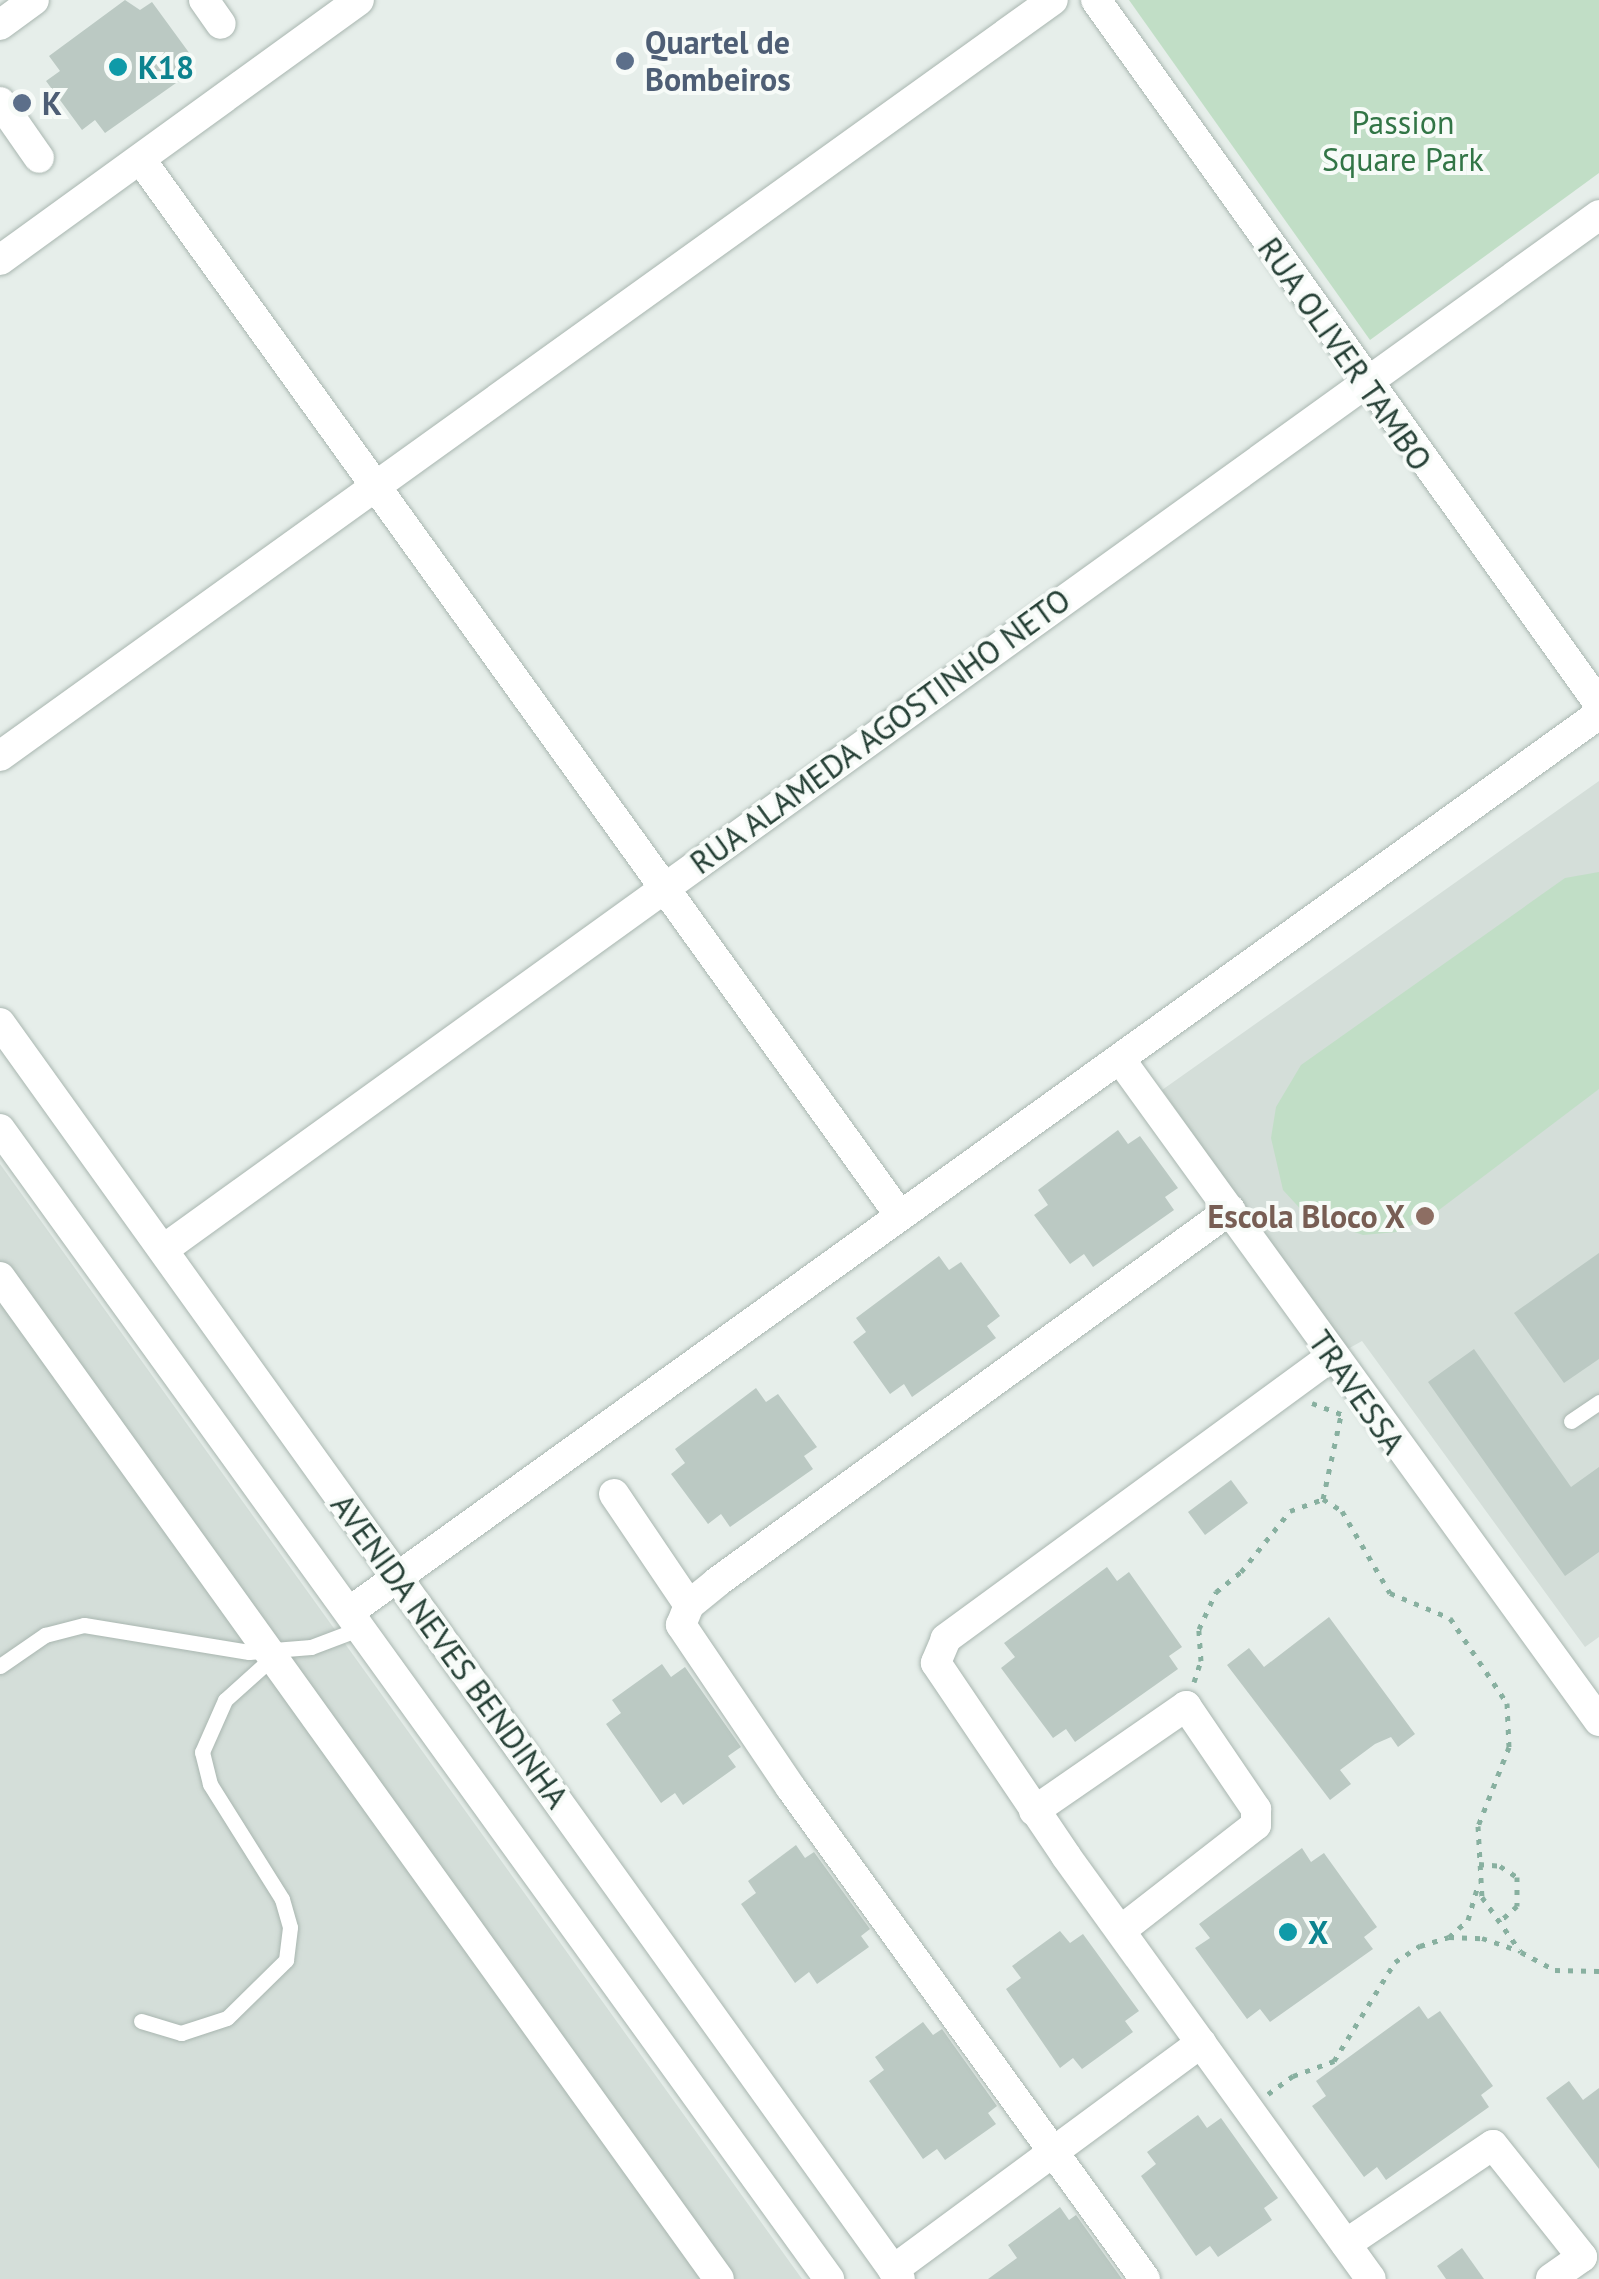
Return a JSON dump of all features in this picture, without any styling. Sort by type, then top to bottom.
[{"type":"street","points":[[0,24],[34,0]]},
{"type":"street","points":[[0,260],[359,0]]},
{"type":"street","points":[[0,756],[374,483],[1053,0]]},
{"type":"street","name":"RUA OLIVER TAMBO","points":[[1096,0],[1364,383],[1599,704]]},
{"type":"street","points":[[0,102],[39,158]]},
{"type":"street","points":[[141,160],[899,1214]]},
{"type":"street","name":"RUA ALAMEDA AGOSTINHO NETO","points":[[164,1249],[1599,215]]},
{"type":"street","points":[[355,1620],[398,1578],[1599,714]]},
{"type":"street","name":"AVENIDA NEVES BENDINHA","points":[[0,1023],[896,2274]]},
{"type":"street","name":"TRAVESSA","points":[[1120,1058],[1376,1418],[1599,1721]]},
{"type":"street","name":"AVENIDA NEVES BENDINHA","points":[[0,1128],[828,2279]]},
{"type":"street","points":[[1145,2279],[686,1639],[681,1625],[690,1605],[1230,1210]]},
{"type":"street","points":[[0,1277],[719,2279]]},
{"type":"street","points":[[1332,1356],[937,1651],[940,1675],[1371,2279]]},
{"type":"street","points":[[614,1494],[690,1605]]},
{"type":"street","points":[[1034,1810],[1186,1706],[1256,1809],[1256,1825],[1122,1930]]},
{"type":"street","points":[[896,2274],[1202,2043]]},
{"type":"street","points":[[1346,2244],[1494,2146],[1504,2150],[1582,2257],[1550,2279]]},
{"type":"lane","points":[[1572,1421],[1599,1402]]},
{"type":"lane","points":[[0,1666],[45,1635],[84,1625],[272,1653],[310,1647],[355,1620]]},
{"type":"lane","points":[[141,2021],[181,2032],[227,2018],[286,1960],[290,1926],[282,1899],[210,1784],[202,1752],[225,1700],[272,1653]]},
{"type":"path","points":[[1289,1387],[1341,1415],[1376,1418]]},
{"type":"path","points":[[1323,1499],[1341,1415]]},
{"type":"path","points":[[1186,1706],[1201,1661],[1199,1630],[1216,1592],[1241,1572],[1290,1511],[1323,1499]]},
{"type":"path","points":[[1323,1499],[1342,1511],[1390,1593],[1450,1618],[1506,1703],[1509,1747],[1478,1826],[1480,1863],[1482,1898],[1520,1952]]},
{"type":"path","points":[[1480,1863],[1500,1866],[1517,1878],[1517,1906],[1498,1924]]},
{"type":"path","points":[[1249,2108],[1293,2076],[1334,2062],[1395,1962],[1449,1937],[1477,1903],[1480,1863]]},
{"type":"path","points":[[1449,1937],[1482,1938],[1555,1970],[1599,1971]]},
{"type":"shaded area","name":"Escola Bloco X","points":[[1599,781],[1599,1637],[1585,1647],[1362,1341],[1346,1350],[1162,1090]]},
{"type":"shaded area","points":[[0,1164],[802,2279],[0,2279]]},
{"type":"green space","name":"Passion Square Park","points":[[1129,0],[1599,0],[1599,173],[1370,340]]},
{"type":"green space","points":[[1599,872],[1599,1089],[1431,1216],[1397,1232],[1363,1235],[1306,1215],[1283,1190],[1271,1138],[1276,1107],[1301,1065],[1565,878]]},
{"type":"building","name":"K18","points":[[125,0],[140,10],[152,2],[190,54],[177,63],[186,76],[105,133],[95,120],[82,130],[46,81],[60,71],[49,56]]},
{"type":"building","points":[[1118,1130],[1128,1144],[1140,1136],[1178,1188],[1165,1197],[1174,1210],[1093,1267],[1084,1254],[1070,1264],[1034,1215],[1048,1205],[1038,1190]]},
{"type":"building","points":[[1599,1253],[1599,1359],[1564,1383],[1514,1313]]},
{"type":"building","points":[[939,1256],[949,1270],[961,1262],[1000,1316],[987,1326],[996,1338],[912,1397],[904,1384],[890,1394],[853,1342],[866,1332],[856,1318]]},
{"type":"building","points":[[1474,1349],[1571,1487],[1599,1467],[1599,1552],[1565,1576],[1428,1382]]},
{"type":"building","points":[[756,1388],[766,1402],[778,1394],[817,1447],[804,1456],[813,1469],[730,1527],[721,1514],[708,1524],[671,1474],[685,1463],[675,1449]]},
{"type":"building","points":[[1231,1480],[1248,1503],[1205,1535],[1188,1512]]},
{"type":"building","points":[[1107,1567],[1117,1581],[1129,1572],[1182,1647],[1169,1656],[1178,1669],[1075,1742],[1066,1729],[1053,1738],[1001,1668],[1015,1657],[1004,1643]]},
{"type":"building","points":[[1329,1617],[1415,1734],[1398,1747],[1391,1737],[1375,1744],[1340,1770],[1351,1784],[1330,1800],[1227,1665],[1249,1648],[1264,1667]]},
{"type":"building","points":[[662,1664],[671,1677],[685,1667],[741,1747],[728,1756],[736,1767],[683,1805],[675,1793],[661,1803],[606,1724],[621,1713],[612,1700]]},
{"type":"building","points":[[796,1845],[805,1858],[814,1852],[870,1929],[861,1936],[869,1947],[817,1984],[809,1972],[795,1983],[741,1904],[756,1893],[748,1881]]},
{"type":"building","name":"X","points":[[1302,1848],[1311,1862],[1324,1853],[1377,1927],[1364,1937],[1373,1949],[1270,2022],[1260,2009],[1247,2019],[1195,1948],[1210,1938],[1199,1924]]},
{"type":"building","points":[[1060,1931],[1070,1943],[1083,1934],[1139,2011],[1125,2021],[1133,2032],[1082,2069],[1073,2058],[1060,2068],[1006,1989],[1021,1978],[1012,1966]]},
{"type":"building","name":"X","points":[[1419,2006],[1428,2019],[1440,2011],[1493,2086],[1481,2095],[1489,2107],[1386,2180],[1377,2167],[1364,2177],[1312,2106],[1326,2096],[1316,2081]]},
{"type":"building","points":[[923,2022],[933,2035],[942,2029],[997,2106],[988,2113],[996,2124],[945,2160],[937,2149],[923,2159],[869,2081],[884,2070],[875,2057]]},
{"type":"building","points":[[1569,2081],[1583,2100],[1599,2088],[1599,2169],[1546,2098]]},
{"type":"building","points":[[1198,2115],[1207,2128],[1221,2118],[1278,2198],[1264,2208],[1272,2220],[1218,2257],[1210,2246],[1196,2256],[1141,2176],[1156,2164],[1147,2152]]},
{"type":"building","points":[[1060,2207],[1069,2220],[1076,2215],[1122,2279],[988,2279],[1017,2258],[1008,2245]]},
{"type":"building","points":[[1462,2248],[1484,2279],[1446,2279],[1437,2266]]},
{"type":"place","name":"Quartel de Bombeiros","points":[[625,61]]},
{"type":"place","name":"K18","points":[[118,67]]},
{"type":"place","name":"K","points":[[22,103]]},
{"type":"place","name":"Escola Bloco X","points":[[1425,1216]]},
{"type":"place","name":"X","points":[[1288,1932]]}]
